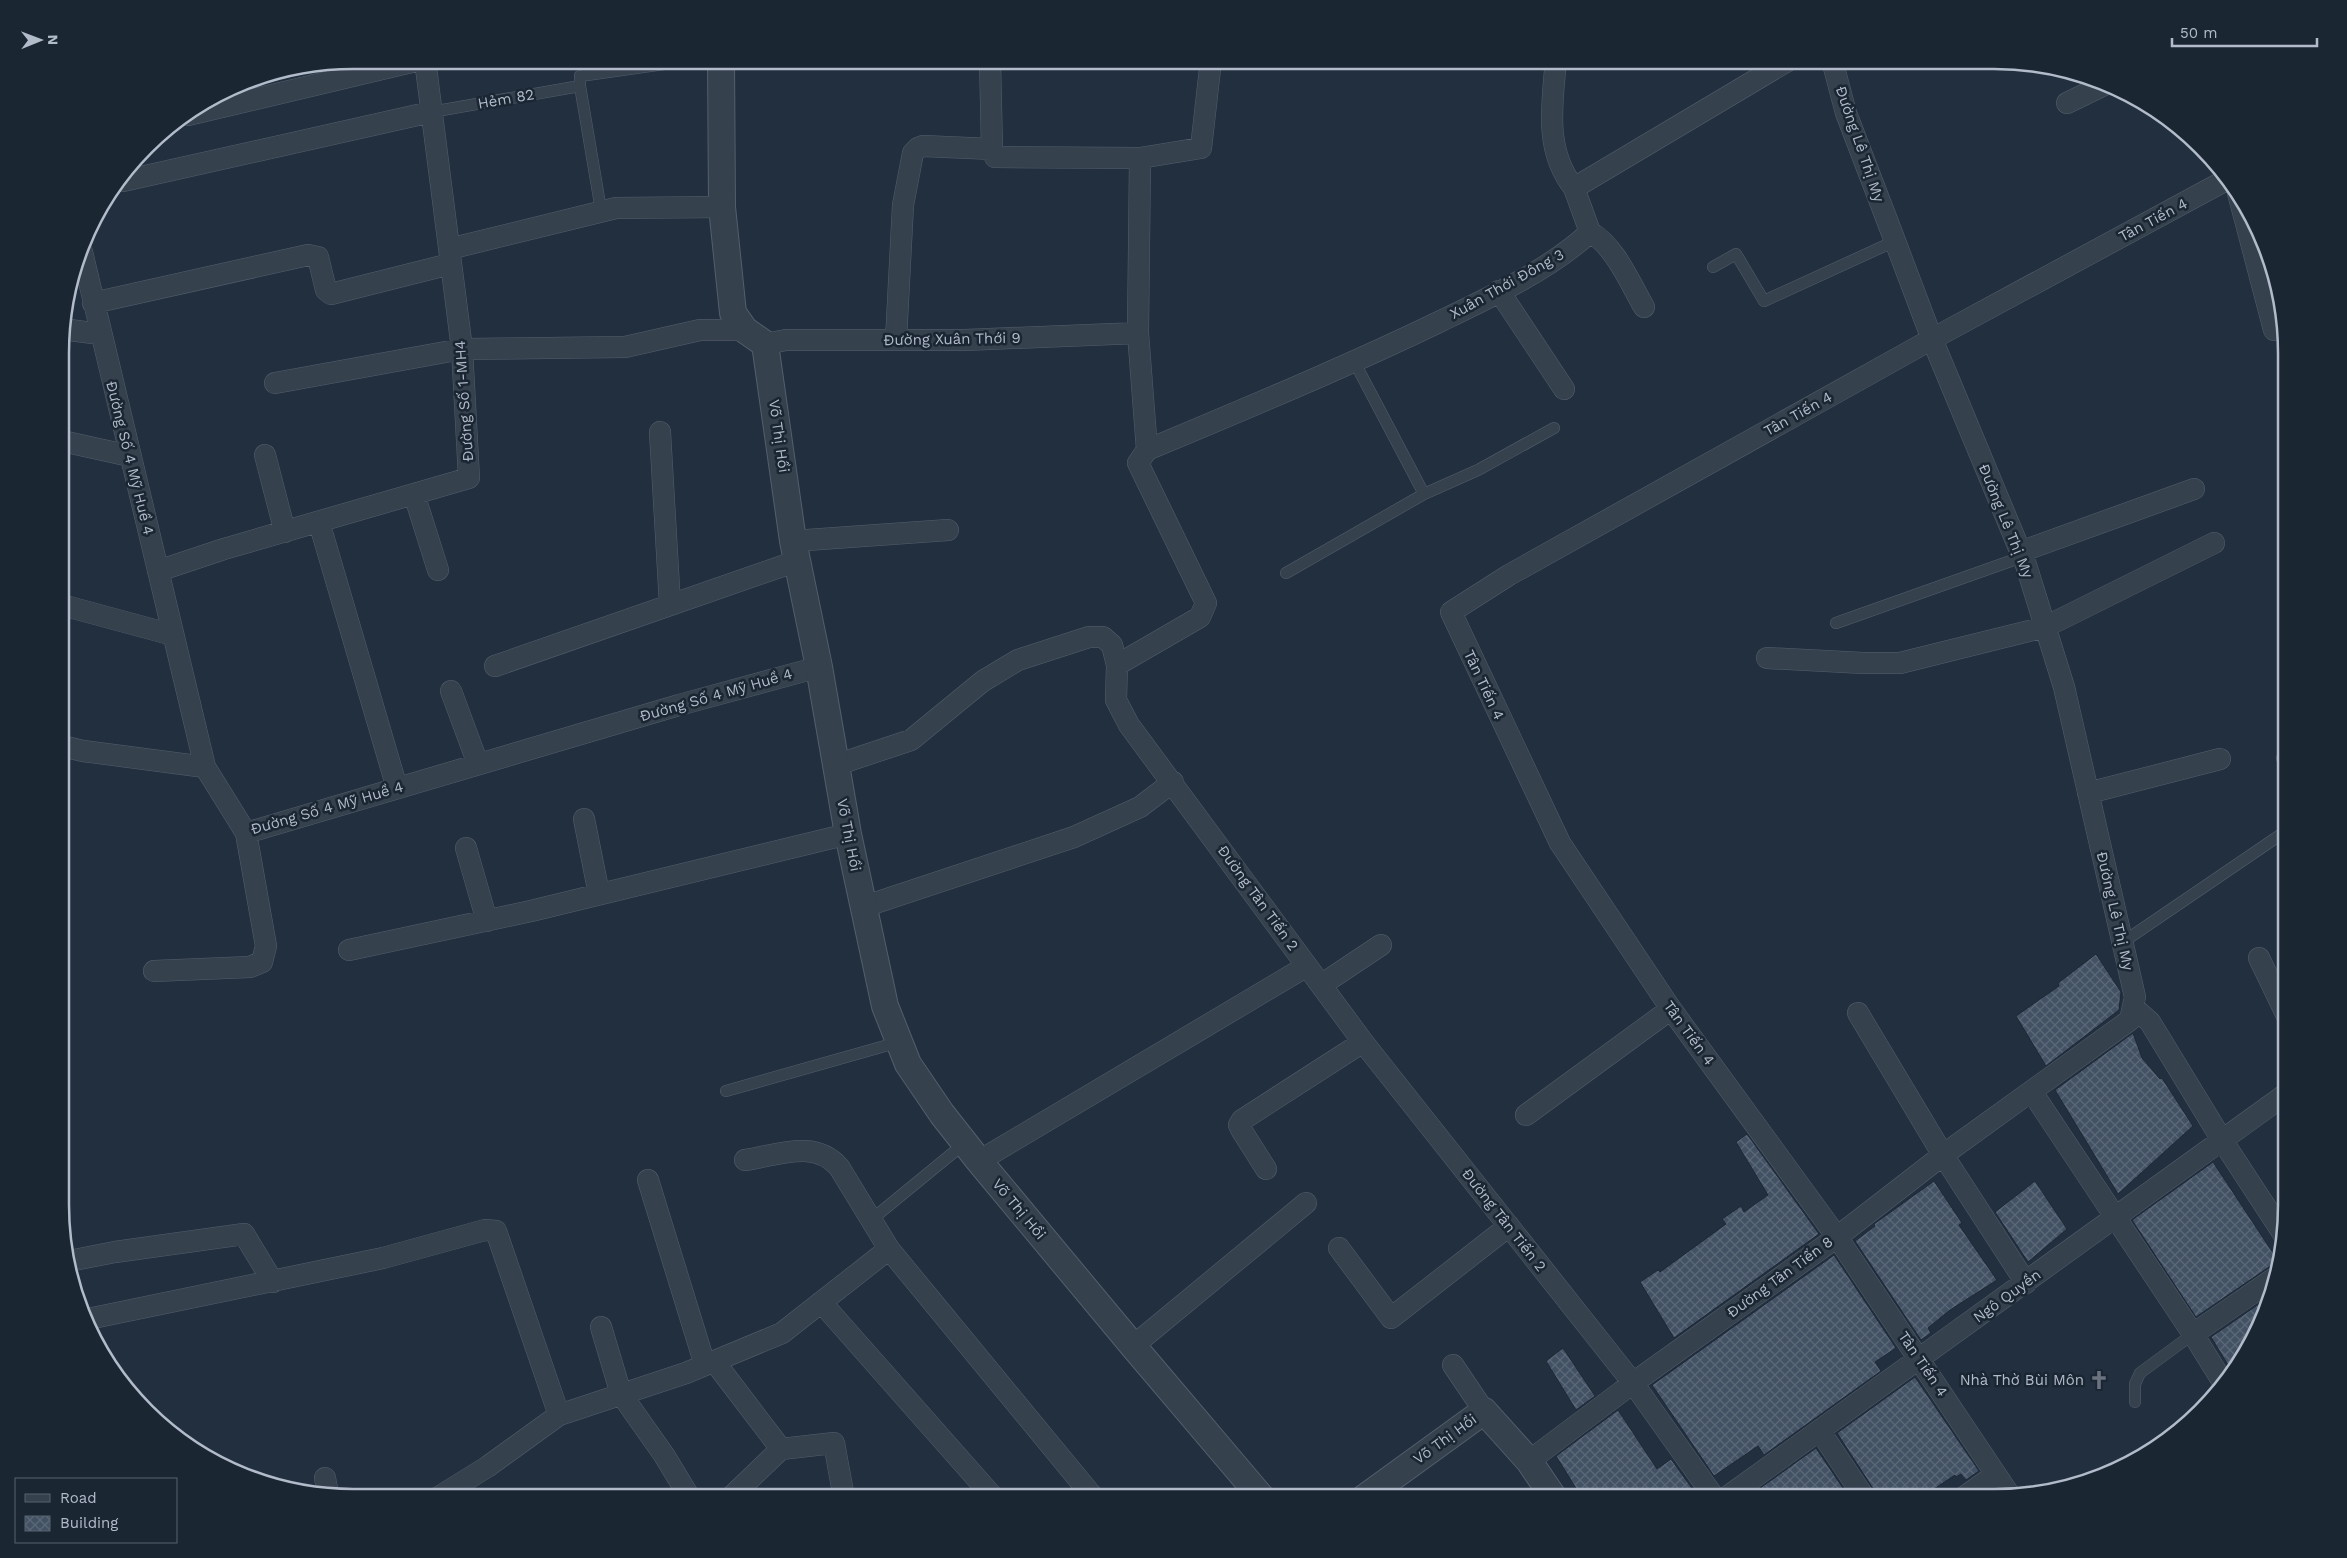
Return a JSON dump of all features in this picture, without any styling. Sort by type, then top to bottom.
[{"type":"street","points":[[211,107],[272,86],[369,69]]},
{"type":"street","name":"Đường Số 1-MH4","points":[[158,571],[224,549],[469,478],[462,349],[425,69]]},
{"type":"street","name":"Võ Thị Hồi","points":[[720,69],[722,207],[733,313],[755,337],[819,667],[848,834],[885,1006],[908,1064],[972,1152],[1254,1489]]},
{"type":"street","points":[[990,69],[992,149],[994,156],[998,158],[1140,158],[1201,148],[1210,69]]},
{"type":"street","points":[[1555,69],[1551,112],[1552,138],[1560,167],[1574,188],[1590,232],[1608,248],[1644,307]]},
{"type":"street","points":[[1574,188],[1774,69]]},
{"type":"street","name":"Đường Lê Thị My","points":[[1834,69],[1846,113],[1932,339],[2021,555],[2045,627],[2064,687],[2123,942],[2134,1002]]},
{"type":"street","points":[[2067,103],[2097,88]]},
{"type":"street","points":[[127,180],[431,112]]},
{"type":"street","points":[[896,340],[903,205],[913,153],[923,146],[992,149]]},
{"type":"street","points":[[1117,665],[1200,617],[1206,602],[1138,463],[1147,450],[1138,333],[1140,158]]},
{"type":"street","name":"Tân Tiến 4","points":[[2005,1489],[1837,1237],[1671,1009],[1560,843],[1451,612],[1509,575],[1932,339],[2222,182]]},
{"type":"street","points":[[93,304],[308,255],[318,257],[326,290],[331,294],[600,210],[628,207],[722,207]]},
{"type":"street","points":[[2245,220],[2274,330],[2277,329]]},
{"type":"street","name":"Xuân Thới Đông 3","points":[[1147,450],[1355,363],[1499,291],[1570,249],[1590,232]]},
{"type":"street","name":"Đường Số 4 Mỹ Huề 4","points":[[84,262],[205,767],[246,832],[679,705],[819,667]]},
{"type":"street","points":[[1499,291],[1564,389]]},
{"type":"street","points":[[69,330],[100,334]]},
{"type":"street","name":"Đường Xuân Thới 9","points":[[274,383],[462,349],[625,347],[700,330],[786,340],[965,340],[1138,333]]},
{"type":"street","points":[[660,432],[670,605]]},
{"type":"street","points":[[69,443],[130,456]]},
{"type":"street","points":[[264,455],[285,532]]},
{"type":"street","points":[[2021,555],[2194,489]]},
{"type":"street","points":[[414,494],[438,570]]},
{"type":"street","points":[[319,522],[397,788]]},
{"type":"street","points":[[496,666],[670,605],[795,551],[948,530]]},
{"type":"street","points":[[1767,658],[1900,663],[2045,627],[2214,543]]},
{"type":"street","points":[[69,607],[173,635]]},
{"type":"street","name":"Đường Tân Tiến 2","points":[[836,765],[911,740],[983,681],[1018,660],[1089,637],[1104,637],[1112,645],[1117,665],[1116,700],[1129,724],[1363,1042],[1632,1383],[1708,1489]]},
{"type":"street","points":[[450,690],[478,764]]},
{"type":"street","points":[[69,748],[205,767]]},
{"type":"street","points":[[2088,793],[2220,759]]},
{"type":"street","points":[[864,907],[1074,837],[1140,807],[1173,782]]},
{"type":"street","points":[[584,819],[599,894]]},
{"type":"street","points":[[154,971],[250,967],[262,962],[266,946],[246,832]]},
{"type":"street","points":[[349,950],[487,921],[848,834]]},
{"type":"street","points":[[466,848],[487,921]]},
{"type":"street","points":[[1321,985],[1381,945]]},
{"type":"street","points":[[2259,958],[2278,990]]},
{"type":"street","points":[[972,1152],[1307,966]]},
{"type":"street","points":[[2134,1002],[2150,1022],[2222,1140],[2278,1226]]},
{"type":"street","name":"Đường Tân Tiến 8","points":[[1529,1461],[1632,1383],[1837,1237],[1943,1155],[2130,1020],[2134,1002]]},
{"type":"street","points":[[1526,1115],[1671,1009]]},
{"type":"street","points":[[1858,1013],[1943,1155],[2026,1283]]},
{"type":"street","points":[[1266,1169],[1239,1126],[1242,1120],[1363,1042]]},
{"type":"street","points":[[2032,1092],[2114,1218],[2194,1334],[2220,1378]]},
{"type":"street","name":"Ngô Quyền","points":[[1739,1489],[2278,1100]]},
{"type":"street","points":[[745,1160],[806,1150],[819,1152],[832,1159],[889,1249],[1087,1489]]},
{"type":"street","points":[[648,1180],[710,1363],[780,1448]]},
{"type":"street","points":[[1133,1346],[1306,1203]]},
{"type":"street","points":[[1340,1248],[1391,1318],[1509,1226]]},
{"type":"street","points":[[92,1318],[274,1282],[382,1258],[485,1230],[496,1231],[559,1415]]},
{"type":"street","points":[[74,1260],[115,1252],[244,1234],[274,1282]]},
{"type":"street","points":[[452,1489],[487,1467],[559,1415],[710,1363],[782,1333],[889,1249]]},
{"type":"street","points":[[2194,1334],[2268,1283]]},
{"type":"street","points":[[822,1302],[986,1489]]},
{"type":"street","points":[[601,1327],[621,1394],[664,1455],[685,1489]]},
{"type":"street","points":[[1453,1364],[1484,1411]]},
{"type":"street","name":"Võ Thị Hồi","points":[[1376,1489],[1484,1411],[1529,1461],[1548,1489]]},
{"type":"street","points":[[1820,1431],[1858,1489]]},
{"type":"street","points":[[739,1489],[780,1448],[834,1443],[842,1489]]},
{"type":"street","points":[[1975,1489],[1995,1475]]},
{"type":"lane","points":[[600,210],[580,76],[588,73],[620,69]]},
{"type":"lane","name":"Hẻm 82","points":[[431,112],[580,86]]},
{"type":"lane","points":[[1712,267],[1736,254],[1764,301],[1895,241]]},
{"type":"lane","points":[[1355,363],[1424,494]]},
{"type":"lane","points":[[1286,572],[1424,494],[1478,470],[1554,428]]},
{"type":"lane","points":[[1836,623],[2021,555]]},
{"type":"lane","points":[[2123,942],[2278,836]]},
{"type":"lane","points":[[726,1091],[899,1042]]},
{"type":"lane","points":[[871,1220],[972,1152]]},
{"type":"lane","points":[[2136,1402],[2135,1384],[2140,1373],[2194,1334]]},
{"type":"building","points":[[2096,954],[2121,992],[2119,1010],[2046,1066],[2016,1016],[2059,986],[2058,983]]},
{"type":"building","points":[[2133,1033],[2142,1058],[2160,1079],[2162,1078],[2193,1126],[2118,1194],[2055,1090]]},
{"type":"building","points":[[1747,1134],[1819,1234],[1674,1338],[1640,1282],[1658,1270],[1660,1272],[1726,1224],[1722,1219],[1741,1206],[1744,1212],[1768,1195],[1736,1142]]},
{"type":"building","points":[[2213,1162],[2274,1254],[2272,1266],[2196,1317],[2132,1220]]},
{"type":"building","points":[[1934,1181],[1962,1223],[1959,1225],[1997,1280],[1950,1310],[1928,1328],[1931,1333],[1921,1340],[1855,1241],[1875,1226],[1874,1224]]},
{"type":"building","points":[[2035,1181],[2067,1229],[2028,1262],[1995,1212]]},
{"type":"building","points":[[1834,1255],[1896,1348],[1875,1362],[1881,1371],[1764,1455],[1758,1446],[1714,1476],[1652,1385]]},
{"type":"building","points":[[2261,1303],[2249,1331],[2228,1365],[2211,1337]]},
{"type":"building","points":[[1563,1348],[1595,1396],[1576,1410],[1546,1361]]},
{"type":"building","points":[[1915,1377],[1979,1471],[1966,1480],[1961,1474],[1956,1477],[1955,1475],[1934,1489],[1873,1489],[1837,1433]]},
{"type":"building","points":[[1618,1410],[1657,1469],[1671,1459],[1693,1489],[1576,1489],[1556,1456]]},
{"type":"building","points":[[1816,1448],[1844,1489],[1759,1489]]},
{"type":"place","name":"Nhà Thờ Bùi Môn","points":[[2099,1380]]}]
